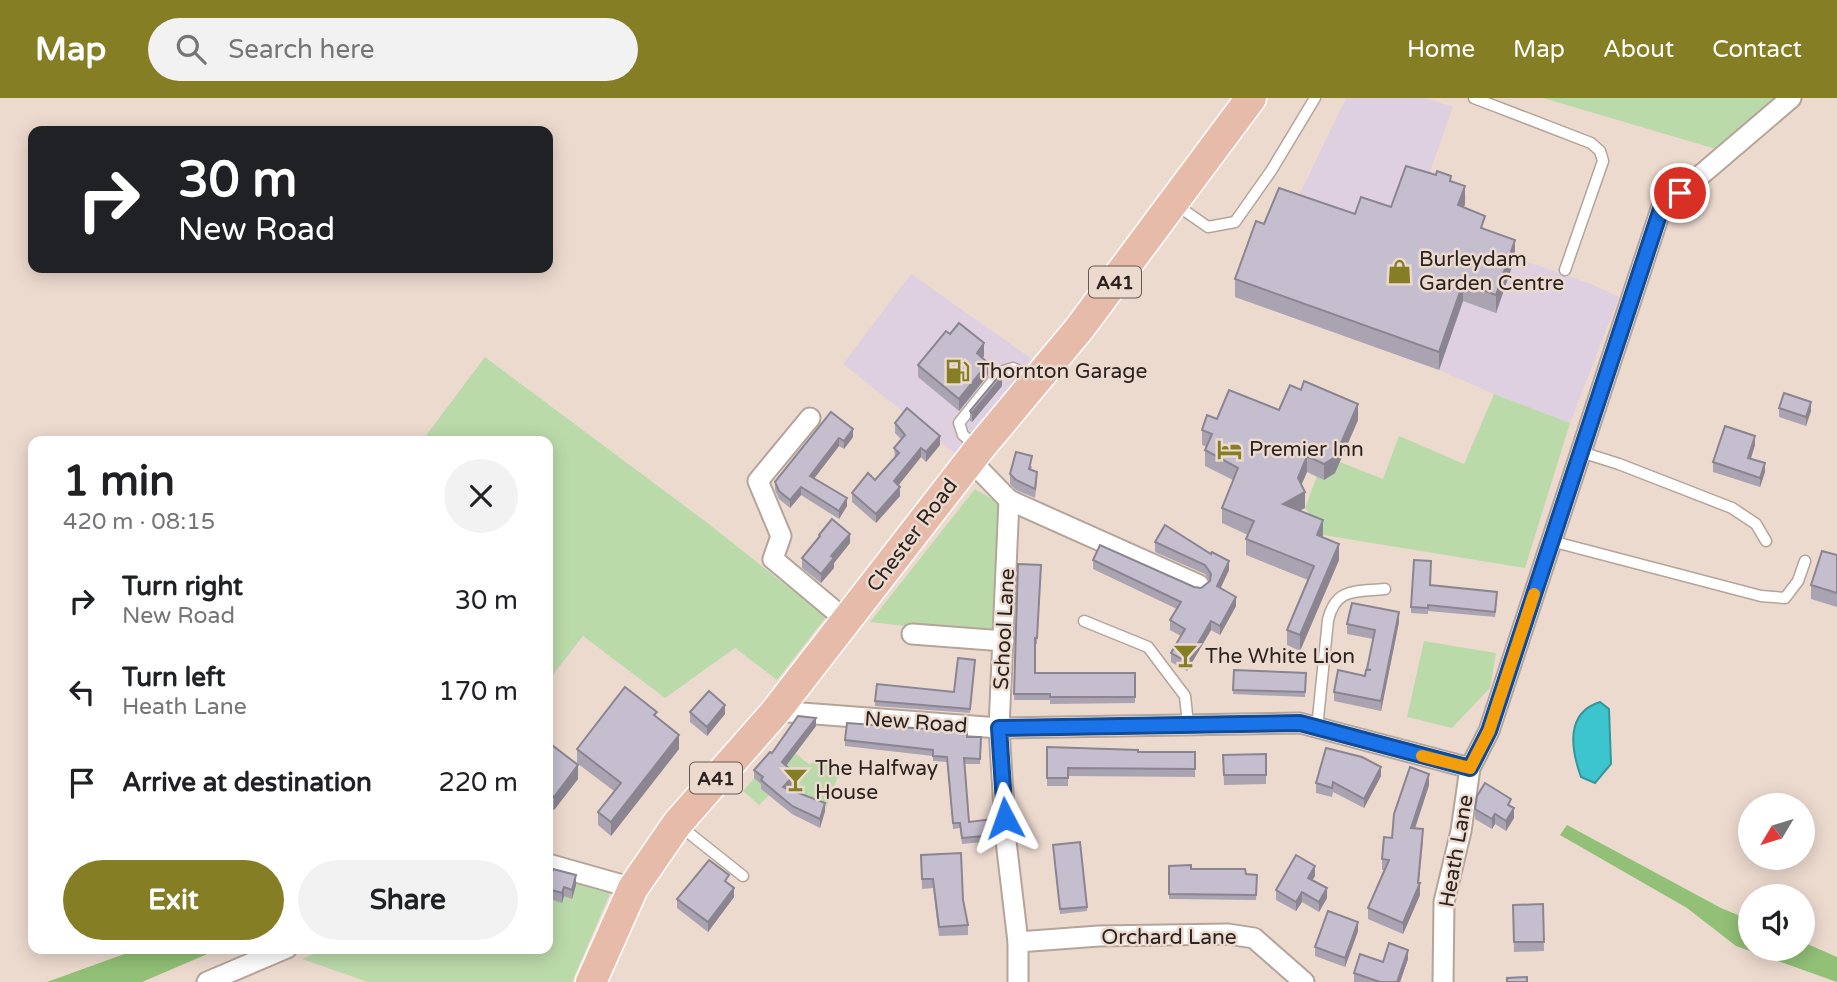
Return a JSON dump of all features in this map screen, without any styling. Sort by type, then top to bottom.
[{"type":"main road","name":"Chester Road","points":[[591,982],[633,888],[677,824],[776,711],[974,454],[1079,329],[1251,98]]},
{"type":"street","name":"Heath Lane","points":[[1443,982],[1444,902],[1461,831],[1470,768],[1489,731],[1661,209],[1791,98]]},
{"type":"street","points":[[810,418],[758,481],[781,536],[773,559],[847,621]]},
{"type":"street","points":[[974,454],[1009,500],[1199,585]]},
{"type":"street","name":"School Lane","points":[[1009,500],[999,728],[1006,841],[1018,942],[1018,982]]},
{"type":"street","points":[[912,634],[1004,641]]},
{"type":"street","name":"New Road","points":[[776,711],[999,728],[1300,723],[1470,768]]},
{"type":"street","points":[[553,865],[633,888]]},
{"type":"street","name":"Orchard Lane","points":[[1018,942],[1099,936],[1228,934],[1254,939],[1304,982]]},
{"type":"street","points":[[207,982],[273,954]]},
{"type":"lane","points":[[1175,203],[1208,227],[1235,222],[1271,171],[1315,98]]},
{"type":"lane","points":[[1474,98],[1591,143],[1600,151],[1603,161],[1565,270]]},
{"type":"lane","points":[[1581,452],[1631,468],[1732,508],[1756,524],[1766,541]]},
{"type":"lane","points":[[1552,541],[1761,596],[1784,598],[1798,581],[1805,561]]},
{"type":"lane","points":[[1317,728],[1332,605],[1339,597],[1385,590]]},
{"type":"lane","points":[[1084,621],[1148,647],[1185,695],[1188,724]]},
{"type":"lane","points":[[677,824],[743,876]]},
{"type":"shaded area","name":"Burleydam Garden Centre","points":[[1346,98],[1426,98],[1453,107],[1427,180],[1467,196],[1458,224],[1482,246],[1591,284],[1619,297],[1570,423],[1439,370],[1235,297],[1256,239],[1292,210]]},
{"type":"shaded area","points":[[911,274],[1032,359],[956,454],[843,364]]},
{"type":"green space","points":[[1543,98],[1775,98],[1716,149]]},
{"type":"green space","points":[[485,357],[710,525],[826,617],[777,680],[735,648],[665,698],[583,636],[553,675],[553,436],[426,436]]},
{"type":"green space","points":[[1494,394],[1570,423],[1525,568],[1323,535],[1305,508],[1317,476],[1324,480],[1335,473],[1340,462],[1383,479],[1399,436],[1464,464]]},
{"type":"green space","points":[[975,489],[1001,504],[994,636],[870,622]]},
{"type":"green space","points":[[1424,641],[1496,653],[1490,688],[1452,728],[1407,717]]},
{"type":"green space","name":"The Halfway House","points":[[784,744],[810,765],[815,758],[841,768],[825,811],[804,803],[797,817],[769,795],[759,805],[743,791]]},
{"type":"green space","points":[[1567,825],[1738,915],[1738,947],[1687,908],[1560,835]]},
{"type":"green space","points":[[553,872],[611,891],[572,982],[368,982],[302,959],[314,954],[553,954]]},
{"type":"green space","points":[[1815,947],[1837,957],[1837,982],[1778,961],[1815,961]]},
{"type":"green space","points":[[124,954],[207,954],[142,982],[47,982]]},
{"type":"water","points":[[1600,702],[1609,709],[1611,764],[1595,783],[1581,777],[1573,744],[1576,723],[1581,714]]},
{"type":"building","points":[[1406,166],[1436,175],[1437,171],[1451,176],[1450,181],[1465,186],[1458,205],[1485,216],[1481,228],[1515,240],[1496,295],[1463,283],[1439,352],[1235,279],[1256,221],[1264,224],[1279,188],[1355,214],[1361,197],[1391,207]]},
{"type":"building","name":"Thornton Garage","points":[[959,323],[984,343],[977,353],[988,363],[959,399],[918,365],[946,331],[950,334]]},
{"type":"building","points":[[1000,375],[1002,377],[972,413],[970,411]]},
{"type":"building","points":[[1304,381],[1358,404],[1335,457],[1324,464],[1307,456],[1298,478],[1305,492],[1283,504],[1323,520],[1317,535],[1339,544],[1300,635],[1287,630],[1314,566],[1246,539],[1254,521],[1222,508],[1238,468],[1205,450],[1212,434],[1202,430],[1207,415],[1217,419],[1229,390],[1279,410],[1290,385],[1301,390]]},
{"type":"building","points":[[1784,393],[1811,402],[1806,417],[1779,408]]},
{"type":"building","points":[[907,408],[940,436],[926,452],[921,448],[894,481],[900,487],[876,514],[852,493],[868,473],[875,480],[899,453],[894,448],[905,435],[895,423]]},
{"type":"building","points":[[831,412],[853,429],[844,441],[839,438],[810,476],[847,498],[839,511],[801,487],[790,500],[779,491],[775,482]]},
{"type":"building","points":[[1725,426],[1755,436],[1748,458],[1765,463],[1760,478],[1713,462]]},
{"type":"building","points":[[1016,452],[1032,456],[1029,469],[1037,472],[1035,489],[1010,474]]},
{"type":"building","points":[[832,519],[850,534],[831,556],[834,558],[821,574],[802,558]]},
{"type":"building","points":[[1165,525],[1211,554],[1212,552],[1229,561],[1217,586],[1236,597],[1220,626],[1211,621],[1187,662],[1171,653],[1185,629],[1170,620],[1181,602],[1093,560],[1100,545],[1201,588],[1210,581],[1211,574],[1205,565],[1155,542]]},
{"type":"building","points":[[1822,551],[1837,555],[1837,593],[1811,585]]},
{"type":"building","points":[[1414,560],[1431,561],[1430,585],[1497,592],[1495,612],[1428,605],[1428,608],[1411,607]]},
{"type":"building","points":[[1018,564],[1041,565],[1035,673],[1135,673],[1135,697],[1050,697],[1050,694],[1014,694]]},
{"type":"building","points":[[1352,603],[1399,612],[1381,701],[1334,692],[1338,670],[1365,676],[1366,670],[1371,670],[1367,669],[1375,630],[1347,624]]},
{"type":"building","points":[[958,658],[975,660],[970,709],[875,701],[877,684],[954,692]]},
{"type":"building","points":[[1234,670],[1306,673],[1305,692],[1233,690]]},
{"type":"building","points":[[625,687],[657,712],[654,715],[679,735],[611,822],[598,812],[621,783],[577,749]]},
{"type":"building","points":[[709,691],[725,705],[707,727],[690,712]]},
{"type":"building","points":[[798,716],[816,718],[782,762],[795,774],[783,787],[825,803],[820,819],[792,806],[761,780],[763,777],[754,770],[770,752],[772,753]]},
{"type":"building","points":[[847,723],[967,732],[967,737],[981,737],[980,759],[964,758],[969,822],[993,819],[994,835],[962,838],[960,823],[953,823],[947,757],[933,756],[933,750],[845,740]]},
{"type":"building","points":[[553,746],[578,765],[553,796]]},
{"type":"building","points":[[1047,747],[1195,752],[1195,769],[1068,768],[1068,778],[1047,778]]},
{"type":"building","points":[[1326,748],[1362,757],[1381,767],[1364,799],[1333,782],[1332,788],[1316,783]]},
{"type":"building","points":[[1266,754],[1266,775],[1224,775],[1223,755]]},
{"type":"building","points":[[1410,767],[1429,774],[1411,828],[1423,829],[1420,883],[1403,923],[1368,908],[1389,860],[1382,859],[1384,837],[1392,838],[1394,814]]},
{"type":"building","points":[[1485,783],[1511,799],[1508,805],[1514,808],[1506,821],[1495,814],[1492,819],[1475,809],[1477,796]]},
{"type":"building","points":[[1080,842],[1087,907],[1060,909],[1053,845]]},
{"type":"building","points":[[961,853],[963,900],[968,925],[939,927],[933,879],[922,879],[921,855]]},
{"type":"building","points":[[1296,855],[1315,866],[1308,878],[1327,888],[1319,902],[1302,892],[1296,902],[1276,890]]},
{"type":"building","points":[[709,860],[729,875],[725,881],[734,888],[708,922],[677,899]]},
{"type":"building","points":[[1191,865],[1191,869],[1245,869],[1246,874],[1257,875],[1256,895],[1169,894],[1169,866]]},
{"type":"building","points":[[553,869],[576,875],[572,890],[564,887],[562,893],[553,890]]},
{"type":"building","points":[[1543,904],[1544,942],[1514,942],[1513,905]]},
{"type":"building","points":[[1328,911],[1358,922],[1345,958],[1315,947]]},
{"type":"building","points":[[1389,943],[1408,950],[1397,982],[1380,982],[1354,973],[1360,954],[1383,962]]},
{"type":"building","points":[[1527,977],[1527,982],[1507,982],[1507,978]]},
{"type":"slow traffic","points":[[1422,756],[1470,768],[1489,731],[1534,594]]},
{"type":"place","name":"Burleydam Garden Centre","points":[[1399,271]]},
{"type":"place","name":"Thornton Garage","points":[[957,371]]},
{"type":"place","name":"Premier Inn","points":[[1229,449]]},
{"type":"place","name":"The White Lion","points":[[1185,656]]},
{"type":"place","name":"The Halfway House","points":[[795,780]]},
{"type":"route","points":[[1005,818],[999,728],[1300,723],[1470,768],[1489,731],[1661,209],[1680,193]]}]
